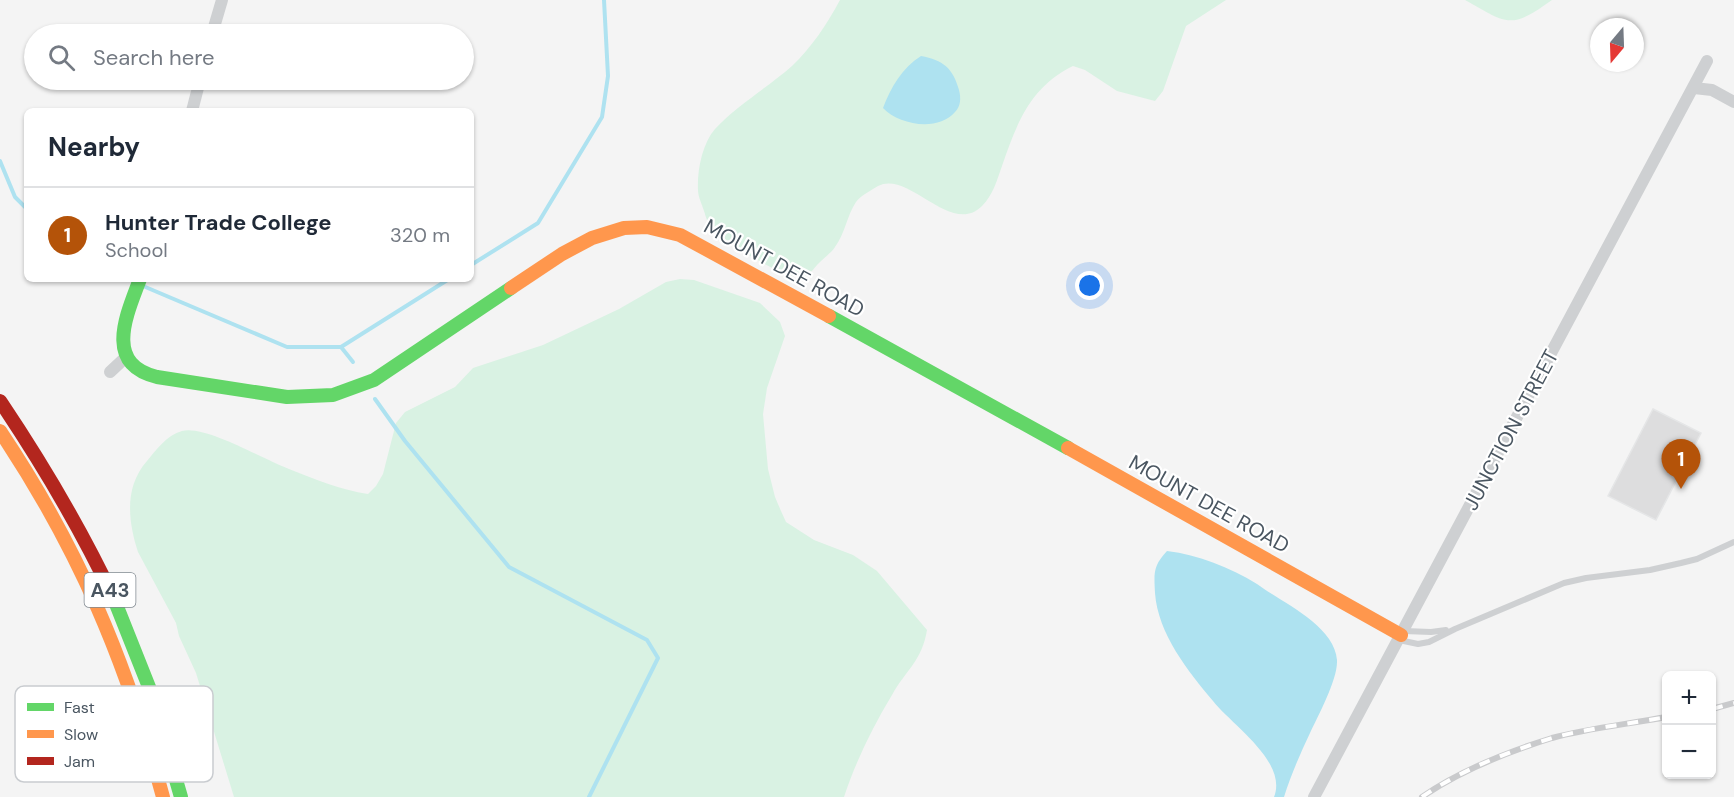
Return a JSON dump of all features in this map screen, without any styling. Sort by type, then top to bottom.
[{"type":"main road","name":"MOUNT DEE ROAD","points":[[125,358],[141,372],[159,377],[287,397],[333,395],[374,380],[586,240],[611,230],[647,227],[680,235],[697,244],[950,382],[1401,635]]},
{"type":"main road","points":[[125,358],[121,342],[139,282]]},
{"type":"main road","name":"A43","points":[[0,401],[85,537],[149,686]]},
{"type":"main road","name":"A43","points":[[0,431],[54,518],[99,607],[129,686]]},
{"type":"main road","name":"A43","points":[[159,782],[163,797]]},
{"type":"main road","name":"A43","points":[[177,782],[181,797]]},
{"type":"street","points":[[216,24],[222,0]]},
{"type":"street","name":"JUNCTION STREET","points":[[1314,797],[1707,62]]},
{"type":"street","points":[[1694,88],[1712,90],[1734,102]]},
{"type":"street","points":[[193,108],[197,90]]},
{"type":"street","points":[[110,372],[125,358]]},
{"type":"lane","points":[[1401,635],[1424,643],[1564,583],[1681,563],[1704,556],[1734,542]]},
{"type":"lane","points":[[1401,635],[1455,628]]},
{"type":"green space","points":[[840,0],[1226,0],[1186,26],[1163,91],[1155,101],[1117,91],[1085,70],[1073,66],[1046,84],[1027,108],[1013,135],[994,187],[982,206],[970,213],[957,214],[903,187],[890,184],[878,186],[856,202],[832,251],[810,273],[800,277],[779,271],[715,233],[707,220],[699,195],[700,166],[707,142],[715,129],[799,59],[819,35]]},
{"type":"green space","points":[[1465,0],[1552,0],[1527,16],[1509,20],[1491,14]]},
{"type":"green space","points":[[680,279],[694,280],[760,303],[780,322],[785,336],[767,388],[763,414],[768,469],[775,497],[786,522],[814,540],[853,555],[877,571],[927,630],[925,641],[917,658],[897,686],[871,732],[844,797],[234,797],[213,728],[213,686],[200,686],[179,636],[176,623],[138,552],[132,528],[130,505],[134,482],[154,452],[171,436],[182,431],[205,433],[318,480],[368,494],[383,474],[396,423],[405,412],[455,387],[473,368],[543,345],[619,309],[666,282]]},
{"type":"water","points":[[921,56],[946,66],[954,76],[960,96],[957,110],[948,118],[929,124],[899,119],[883,108],[898,79],[908,66]]},
{"type":"water","points":[[1167,551],[1191,555],[1214,563],[1257,584],[1312,621],[1335,649],[1337,660],[1331,687],[1299,757],[1284,797],[1274,797],[1276,784],[1273,771],[1266,758],[1203,689],[1184,664],[1168,637],[1157,608],[1154,580],[1155,570]]},
{"type":"building","points":[[1653,409],[1701,433],[1656,520],[1608,496]]},
{"type":"waterway","points":[[474,263],[538,223],[602,117],[608,76],[604,0]]},
{"type":"waterway","points":[[0,161],[15,197],[24,206]]},
{"type":"waterway","points":[[143,286],[287,347],[341,347],[444,282]]},
{"type":"waterway","points":[[341,347],[353,362]]},
{"type":"waterway","points":[[375,399],[405,441],[509,567],[647,640],[658,658],[589,797]]},
{"type":"railway","points":[[1716,708],[1734,703]]},
{"type":"railway","points":[[1422,797],[1468,770],[1535,743],[1580,731],[1662,718]]},
{"type":"traffic: fast","points":[[139,282],[125,322],[123,336],[124,350],[130,361],[140,370],[157,377],[287,397],[333,395],[374,380],[511,288]]},
{"type":"traffic: fast","points":[[829,316],[1068,448]]},
{"type":"traffic: fast","points":[[114,599],[149,686]]},
{"type":"traffic: fast","points":[[177,782],[181,797]]},
{"type":"traffic: slow","points":[[511,288],[562,254],[592,238],[624,228],[647,227],[680,235],[829,316]]},
{"type":"traffic: slow","points":[[0,431],[54,519],[77,563],[128,686]]},
{"type":"traffic: slow","points":[[1068,448],[1401,635]]},
{"type":"traffic: slow","points":[[159,782],[163,797]]},
{"type":"traffic: jam","points":[[0,401],[61,498],[114,599]]},
{"type":"place","name":"Hunter Trade College","points":[[1681,489]]}]
